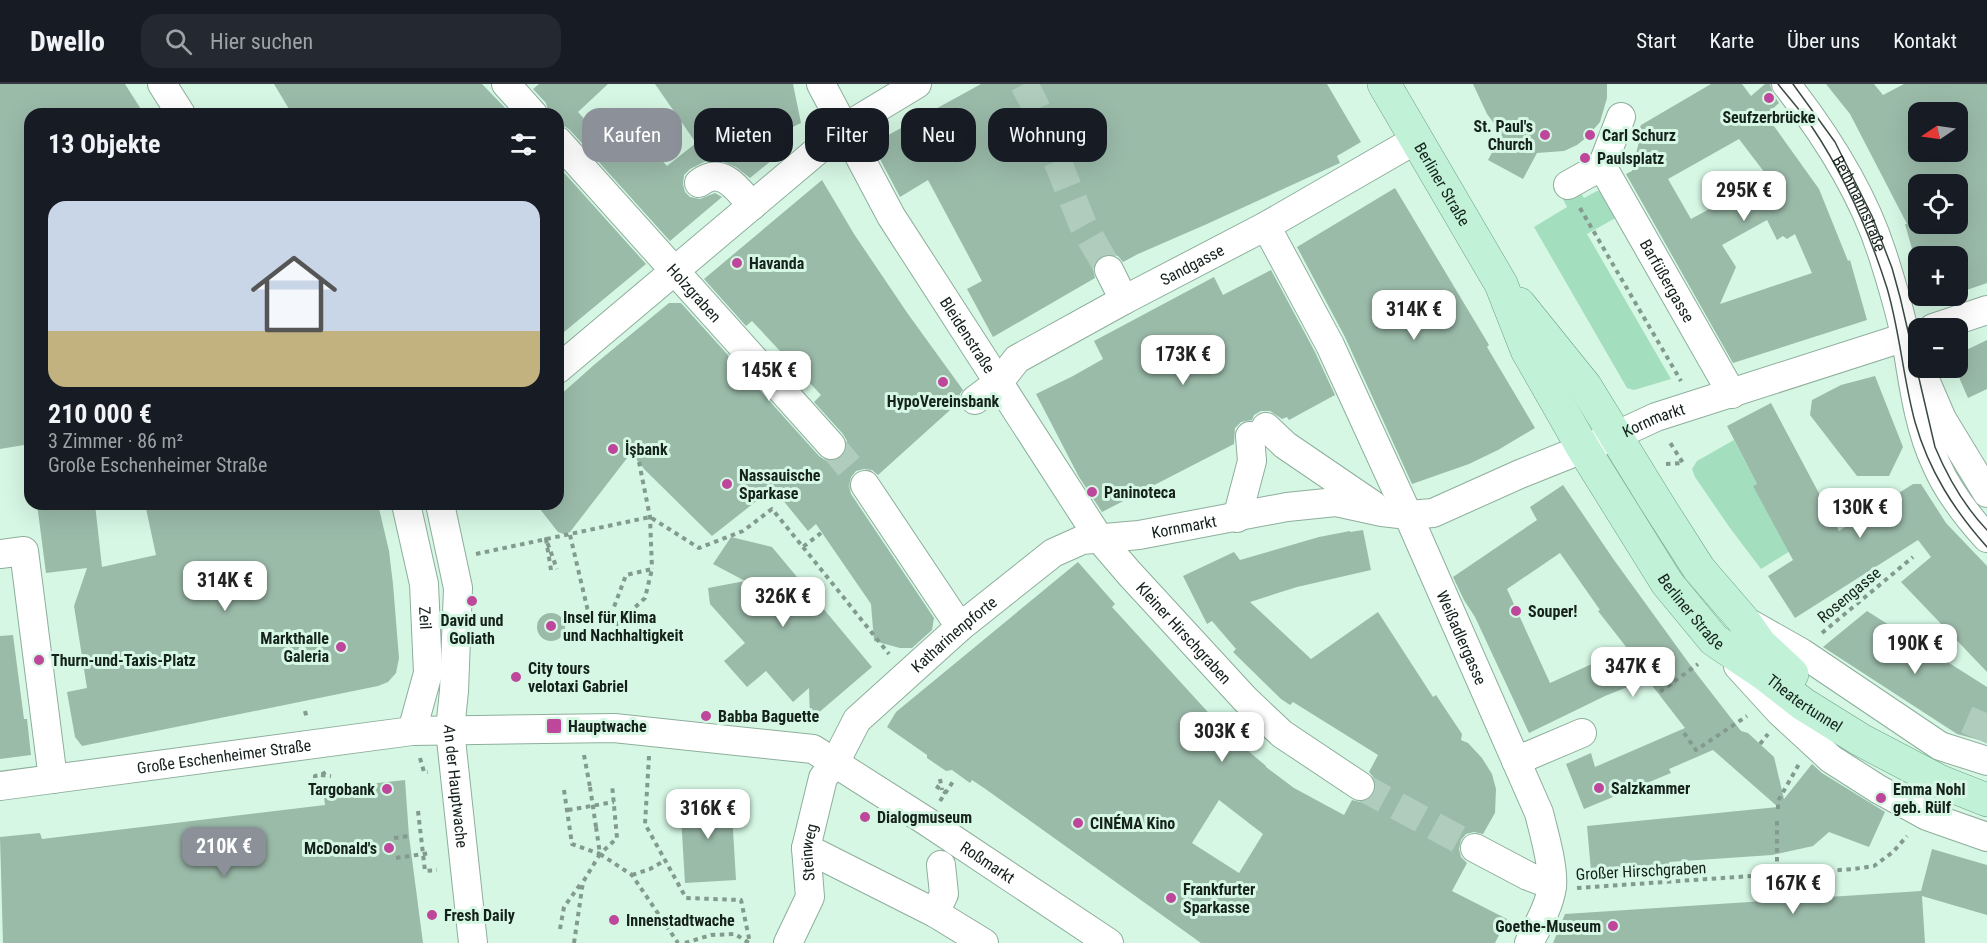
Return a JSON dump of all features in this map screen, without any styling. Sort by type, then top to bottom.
[{"type":"main road","name":"Berliner Straße","points":[[1384,84],[1501,284],[1527,350],[1583,448],[1707,651]]},
{"type":"main road","name":"Berliner Straße","points":[[1501,284],[1585,386],[1699,569],[1743,620]]},
{"type":"main road","name":"Theatertunnel","points":[[1743,620],[1760,644],[1794,676],[1898,760]]},
{"type":"main road","name":"Theatertunnel","points":[[1707,651],[1766,675],[1803,704],[1861,741],[1939,781],[1987,800]]},
{"type":"street","points":[[162,84],[174,108]]},
{"type":"street","points":[[508,84],[528,108]]},
{"type":"street","name":"Bleidenstraße","points":[[821,84],[834,108]]},
{"type":"street","points":[[877,108],[917,84]]},
{"type":"street","name":"Bethmannstraße","points":[[1786,84],[1826,138],[1864,208],[1908,324]]},
{"type":"street","points":[[1568,185],[1602,166],[1622,117]]},
{"type":"street","name":"Sandgasse","points":[[975,400],[999,382],[1017,359],[1266,226],[1417,139]]},
{"type":"street","name":"Holzgraben","points":[[564,148],[831,445]]},
{"type":"street","points":[[564,364],[805,161]]},
{"type":"street","name":"Bleidenstraße","points":[[862,162],[891,216],[1099,538]]},
{"type":"street","name":"Barfüßergasse","points":[[1602,166],[1732,394]]},
{"type":"street","points":[[699,183],[708,176],[718,176],[734,183],[752,206]]},
{"type":"street","points":[[1266,226],[1330,345],[1395,513]]},
{"type":"street","points":[[1109,270],[1124,300]]},
{"type":"street","points":[[1963,318],[1987,310]]},
{"type":"street","name":"Kornmarkt","points":[[1099,538],[1139,535],[1287,507],[1336,502],[1395,513],[1433,513],[1656,417],[1908,336]]},
{"type":"street","name":"Bethmannstraße","points":[[1918,378],[1926,436],[1935,463],[1966,515],[1987,538]]},
{"type":"street","name":"Bethmannstraße","points":[[1924,378],[1942,419],[1987,493]]},
{"type":"street","points":[[1237,518],[1258,432],[1286,445],[1395,513]]},
{"type":"street","points":[[865,485],[960,627]]},
{"type":"street","name":"Zeil","points":[[407,510],[424,584],[428,674],[412,731]]},
{"type":"street","name":"Zeil","points":[[441,510],[458,588],[450,730]]},
{"type":"street","name":"Weißadlergasse","points":[[1395,513],[1539,813],[1547,844],[1552,885]]},
{"type":"street","name":"Katharinenpforte","points":[[835,762],[856,720],[960,627],[1053,553],[1082,540],[1099,538]]},
{"type":"street","name":"Kleiner Hirschgraben","points":[[1099,538],[1252,706],[1282,734],[1360,786]]},
{"type":"street","points":[[0,554],[24,551],[53,779]]},
{"type":"street","name":"Berliner Straße","points":[[1743,620],[1802,653],[1940,747],[1976,752]]},
{"type":"street","name":"Berliner Straße","points":[[1707,651],[1780,712],[1830,759],[1927,816],[1987,837]]},
{"type":"street","name":"An der Hauptwache","points":[[473,943],[450,730],[615,728],[813,749],[835,762]]},
{"type":"street","name":"Große Eschenheimer Straße","points":[[0,786],[412,731],[450,730]]},
{"type":"street","points":[[1516,761],[1582,733]]},
{"type":"street","name":"Steinweg","points":[[788,943],[810,897],[806,848],[823,778],[835,762]]},
{"type":"street","name":"Roßmarkt","points":[[835,762],[1109,943]]},
{"type":"street","points":[[806,848],[935,913],[984,943]]},
{"type":"street","points":[[1475,848],[1528,876],[1552,885],[1547,908],[1529,943]]},
{"type":"street","points":[[935,913],[944,894],[941,865]]},
{"type":"path","points":[[1594,230],[1681,381]]},
{"type":"path","points":[[1663,465],[1683,463],[1669,441]]},
{"type":"path","points":[[616,625],[645,598],[652,569],[650,517],[639,462]]},
{"type":"path","points":[[452,560],[650,517],[699,548],[743,531],[772,509],[906,676]]},
{"type":"path","points":[[804,547],[821,532]]},
{"type":"path","points":[[570,535],[591,624]]},
{"type":"path","points":[[546,539],[557,569]]},
{"type":"path","points":[[546,539],[551,570]]},
{"type":"path","name":"Rosengasse","points":[[1802,653],[1815,639],[1913,557]]},
{"type":"path","points":[[611,615],[626,575],[652,569]]},
{"type":"path","points":[[1660,692],[1707,651]]},
{"type":"path","points":[[1684,733],[1696,750],[1747,715]]},
{"type":"path","points":[[651,731],[645,824],[686,898],[741,900],[749,943]]},
{"type":"path","points":[[1760,744],[1768,734]]},
{"type":"path","points":[[1778,809],[1778,801],[1801,761]]},
{"type":"path","points":[[316,787],[315,776],[331,776]]},
{"type":"path","points":[[940,779],[944,792]]},
{"type":"path","points":[[560,929],[564,907],[600,854],[618,837],[612,784]]},
{"type":"path","points":[[936,786],[944,792]]},
{"type":"path","points":[[590,787],[600,854]]},
{"type":"path","points":[[564,790],[572,843],[600,854],[632,875],[678,943]]},
{"type":"path","points":[[932,792],[944,792]]},
{"type":"path","points":[[567,810],[614,802]]},
{"type":"path","points":[[418,811],[425,872],[437,870]]},
{"type":"path","name":"Großer Hirschgraben","points":[[1552,885],[1572,888],[1777,875],[1874,866],[1893,852],[1927,816]]},
{"type":"path","points":[[1777,821],[1777,875]]},
{"type":"path","points":[[394,838],[410,837]]},
{"type":"path","points":[[396,858],[430,853]]},
{"type":"path","points":[[632,875],[666,860]]},
{"type":"path","points":[[574,943],[583,882]]},
{"type":"path","points":[[685,943],[711,935],[735,934],[749,943]]},
{"type":"green space","points":[[1577,186],[1584,198],[1597,191],[1603,191],[1619,216],[1587,234],[1671,379],[1634,390],[1627,388],[1534,227],[1567,207],[1561,195]]},
{"type":"green space","points":[[1734,440],[1757,484],[1754,486],[1805,542],[1761,569],[1730,528],[1695,477],[1692,469],[1697,461]]},
{"type":"building","points":[[0,84],[125,84],[140,108],[24,108],[24,445],[0,449]]},
{"type":"building","points":[[274,84],[482,84],[505,108],[288,108]]},
{"type":"building","points":[[539,84],[608,84],[578,112],[582,116],[582,143],[564,126],[564,108],[547,108],[546,103],[533,89]]},
{"type":"building","points":[[655,84],[793,84],[801,123],[793,127],[793,108],[694,108],[694,140],[682,123],[682,108],[672,108]]},
{"type":"building","points":[[981,84],[1327,84],[1361,142],[1337,156],[1340,163],[1123,262],[1118,256],[1111,254],[1101,256],[1095,261],[1093,268],[1095,278],[993,337],[967,289],[982,281],[928,180],[900,197],[882,162],[889,162],[889,135],[901,128],[901,162],[976,162],[976,108],[937,108]]},
{"type":"building","name":"St. Paul's Church","points":[[1473,84],[1607,84],[1607,98],[1600,122],[1587,137],[1564,151],[1537,153],[1523,179],[1488,160],[1502,134],[1487,114]]},
{"type":"building","points":[[1711,84],[1742,84],[1751,96],[1765,84],[1770,84],[1779,103],[1766,115],[1819,189],[1848,261],[1850,260],[1867,320],[1733,363],[1626,174],[1632,171],[1641,125]],"holes":[[[1739,139],[1768,177],[1691,219],[1668,179]],[[1767,220],[1777,240],[1783,236],[1787,239],[1795,234],[1812,273],[1720,304],[1736,267],[1722,245]]]},
{"type":"building","points":[[1826,84],[1874,84],[1883,95],[1904,84],[1987,84],[1987,283],[1968,290],[1968,246],[1911,246],[1905,224],[1907,224],[1850,114]]},
{"type":"building","points":[[694,145],[694,162],[704,162],[684,175],[685,192],[690,197],[700,199],[715,193],[722,197],[670,241],[599,162],[663,162],[667,166],[672,162],[682,162],[682,154]]},
{"type":"building","points":[[723,162],[770,162],[750,178],[736,167]]},
{"type":"building","points":[[564,173],[646,264],[564,332]]},
{"type":"building","points":[[822,180],[854,234],[963,390],[959,402],[878,475],[872,470],[856,471],[851,477],[849,486],[851,494],[934,618],[932,630],[912,648],[900,648],[874,641],[871,604],[816,524],[808,531],[773,488],[712,536],[645,470],[631,453],[570,532],[564,534],[558,532],[541,510],[564,510],[564,392],[669,303],[681,303],[819,456],[825,460],[834,461],[842,457],[847,450],[847,441],[843,434],[814,402],[821,395],[752,321],[746,326],[704,279]]},
{"type":"building","points":[[1395,188],[1489,345],[1487,347],[1535,428],[1469,464],[1412,484],[1345,337],[1297,247]]},
{"type":"building","points":[[1271,270],[1335,395],[1289,420],[1287,417],[1282,419],[1270,411],[1261,411],[1254,415],[1252,420],[1241,422],[1235,428],[1234,444],[1102,512],[1079,477],[1036,394],[1103,359],[1094,341],[1214,277],[1223,295]]},
{"type":"building","points":[[1987,340],[1987,389],[1968,398],[1959,378],[1968,378],[1968,349]]},
{"type":"building","points":[[1875,376],[1903,447],[1889,476],[1857,476],[1810,415],[1812,400],[1841,385]]},
{"type":"building","points":[[1771,403],[1839,531],[1913,484],[1921,484],[1946,523],[1987,566],[1987,672],[1901,582],[1931,557],[1918,540],[1795,618],[1768,576],[1793,560],[1753,486],[1757,484],[1727,426]]},
{"type":"building","points":[[1563,485],[1696,673],[1741,731],[1748,733],[1774,757],[1784,799],[1812,764],[1822,773],[1885,812],[1869,847],[1829,832],[1813,846],[1772,855],[1669,862],[1669,864],[1591,871],[1587,826],[1778,807],[1713,750],[1669,769],[1671,773],[1584,809],[1566,764],[1591,753],[1595,767],[1685,728],[1647,679],[1605,696],[1529,733],[1475,617],[1453,577],[1537,520],[1530,507]],"holes":[[[1560,553],[1600,610],[1598,611],[1627,648],[1550,683],[1507,589]]]},
{"type":"building","points":[[38,510],[96,510],[102,567],[156,555],[146,510],[379,510],[389,551],[393,584],[399,658],[396,673],[388,682],[378,686],[82,746],[75,737],[67,692],[87,688],[74,606],[87,568],[46,573]]},
{"type":"building","points":[[1363,530],[1371,570],[1297,587],[1250,602],[1311,659],[1378,612],[1433,697],[1436,695],[1462,734],[1461,740],[1468,743],[1482,758],[1492,774],[1496,789],[1495,813],[1483,834],[1474,832],[1466,834],[1461,840],[1459,849],[1461,857],[1467,863],[1452,891],[1507,919],[1495,943],[1201,943],[984,788],[972,780],[970,783],[952,770],[946,771],[887,727],[896,712],[1078,562],[1115,604],[1112,607],[1227,733],[1294,788],[1344,815],[1352,800],[1367,801],[1374,795],[1375,779],[1369,772],[1378,755],[1293,702],[1290,705],[1281,699],[1233,652],[1236,649],[1212,621],[1207,624],[1183,576],[1234,552],[1240,560],[1319,537]],"holes":[[[1219,800],[1263,834],[1239,873],[1192,843]]]},
{"type":"building","points":[[731,537],[772,547],[872,667],[810,720],[809,688],[793,702],[766,671],[747,687],[724,661],[745,643],[710,604],[708,588],[745,581],[713,564]]},
{"type":"building","points":[[1867,611],[1987,687],[1987,742],[1957,734],[1823,647]]},
{"type":"building","name":"Insel für Klima und Nachhaltigkeit","points":[[551,613],[561,617],[565,627],[561,637],[551,641],[541,637],[537,627],[541,617]]},
{"type":"building","points":[[13,635],[31,755],[0,759],[0,636]]},
{"type":"building","points":[[405,780],[409,836],[423,943],[3,943],[0,837],[40,833],[42,839],[325,805],[323,789]]},
{"type":"building","points":[[731,797],[736,880],[685,883],[680,800]]},
{"type":"building","points":[[1932,849],[1987,865],[1987,915],[1922,896],[1925,943],[1553,943],[1565,914],[1921,891]]},
{"type":"tunnel","points":[[1024,84],[1034,103],[1083,225],[1109,270]]},
{"type":"tunnel","points":[[831,445],[865,485]]},
{"type":"tunnel","points":[[1974,738],[1987,708]]},
{"type":"tunnel","points":[[1360,786],[1475,848]]},
{"type":"tram line","points":[[1778,84],[1808,121],[1824,146],[1855,205],[1887,288],[1911,405],[1921,440],[1935,473],[1953,504],[1987,547]]},
{"type":"tram line","points":[[1793,84],[1835,142],[1872,216],[1892,268],[1900,297],[1935,447],[1957,491],[1987,530]]},
{"type":"place","name":"Seufzerbrücke","points":[[1769,98]]},
{"type":"place","name":"St. Paul's Church","points":[[1545,135]]},
{"type":"place","name":"Carl Schurz","points":[[1590,135]]},
{"type":"place","name":"Paulsplatz","points":[[1585,158]]},
{"type":"place","name":"Havanda","points":[[737,263]]},
{"type":"place","name":"HypoVereinsbank","points":[[943,382]]},
{"type":"place","name":"İşbank","points":[[613,449]]},
{"type":"place","name":"Nassauische Sparkase","points":[[727,484]]},
{"type":"place","name":"Paninoteca","points":[[1092,492]]},
{"type":"place","name":"David und Goliath","points":[[472,601]]},
{"type":"place","name":"Souper!","points":[[1516,611]]},
{"type":"place","name":"Insel für Klima und Nachhaltigkeit","points":[[551,626]]},
{"type":"place","name":"Markthalle Galeria","points":[[341,647]]},
{"type":"place","name":"Thurn-und-Taxis-Platz","points":[[39,660]]},
{"type":"place","name":"City tours velotaxi Gabriel","points":[[516,677]]},
{"type":"place","name":"Babba Baguette","points":[[706,716]]},
{"type":"place","name":"Hauptwache","points":[[554,726]]},
{"type":"place","name":"Salzkammer","points":[[1599,788]]},
{"type":"place","name":"Targobank","points":[[387,789]]},
{"type":"place","name":"Emma Nohl geb. Rülf","points":[[1881,798]]},
{"type":"place","name":"Dialogmuseum","points":[[865,817]]},
{"type":"place","name":"CINÉMA Kino","points":[[1078,823]]},
{"type":"place","name":"McDonald's","points":[[389,848]]},
{"type":"place","name":"Frankfurter Sparkasse","points":[[1171,898]]},
{"type":"place","name":"Fresh Daily","points":[[432,915]]},
{"type":"place","name":"Innenstadtwache","points":[[614,920]]},
{"type":"place","name":"Goethe-Museum","points":[[1613,926]]}]
